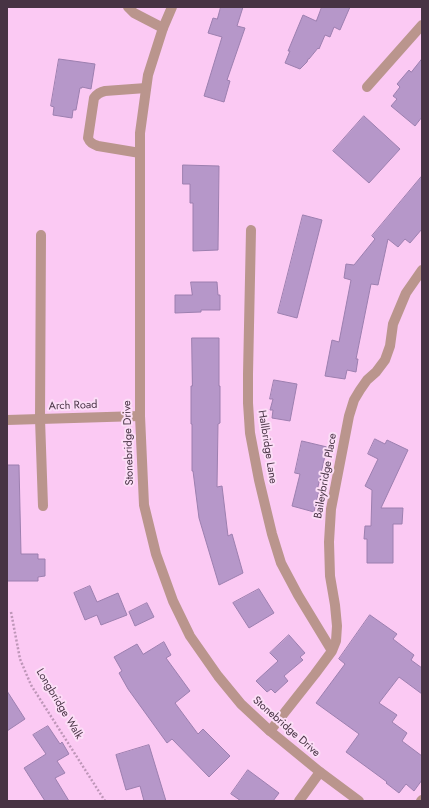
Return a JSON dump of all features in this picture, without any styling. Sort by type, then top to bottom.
[{"type":"street","points":[[128,7],[134,13],[163,28]]},
{"type":"street","name":"Stonebridge Drive","points":[[172,7],[163,28],[148,75],[140,133],[140,416],[144,505],[156,554],[173,601],[190,636],[218,676],[241,704],[270,731],[320,772],[359,801]]},
{"type":"street","points":[[367,87],[422,25]]},
{"type":"street","points":[[140,153],[98,146],[92,144],[88,138],[94,98],[96,95],[105,91],[146,88]]},
{"type":"street","name":"Hallbridge Lane","points":[[252,230],[248,340],[248,403],[250,433],[268,519],[281,563],[298,595],[332,651]]},
{"type":"street","points":[[40,235],[40,419],[43,506]]},
{"type":"street","name":"Baileybridge Place","points":[[270,731],[332,651],[336,641],[337,626],[330,576],[330,516],[349,416],[354,400],[360,390],[385,360],[390,346],[393,324],[406,293],[422,270]]},
{"type":"street","name":"Arch Road","points":[[7,420],[140,416]]},
{"type":"street","points":[[299,801],[320,772]]},
{"type":"path","name":"Longbridge Walk","points":[[11,612],[20,659],[31,685],[105,801]]},
{"type":"building","points":[[221,7],[243,7],[237,26],[245,28],[227,80],[230,81],[224,102],[204,96],[222,37],[208,33],[213,18],[217,19]]},
{"type":"building","points":[[322,7],[350,7],[340,30],[334,27],[330,37],[325,35],[319,49],[318,48],[300,69],[285,63],[290,51],[288,51],[303,15],[316,21]]},
{"type":"building","points":[[59,59],[95,64],[91,89],[80,88],[76,110],[73,110],[72,118],[53,115],[54,107],[51,106]]},
{"type":"building","points":[[422,59],[422,117],[415,126],[391,106],[397,99],[393,96],[400,87],[397,84],[409,70],[411,72]]},
{"type":"building","points":[[364,116],[400,149],[369,183],[333,151]]},
{"type":"building","points":[[183,165],[219,166],[218,250],[193,251],[193,203],[190,203],[190,184],[183,184]]},
{"type":"building","points":[[422,176],[422,229],[410,243],[405,239],[398,247],[388,239],[378,285],[371,284],[356,359],[358,359],[356,372],[347,370],[345,379],[325,376],[332,340],[339,342],[351,280],[344,278],[346,264],[354,265],[375,239],[372,236]]},
{"type":"building","points":[[303,215],[322,220],[297,318],[278,313]]},
{"type":"building","points":[[191,282],[217,282],[218,295],[220,295],[220,310],[201,310],[201,312],[175,313],[175,295],[192,295]]},
{"type":"building","points":[[192,338],[219,338],[220,423],[218,424],[217,487],[222,486],[228,536],[232,534],[243,573],[219,585],[199,518],[192,471]]},
{"type":"building","points":[[274,380],[297,384],[290,421],[272,418],[273,410],[270,410],[273,399],[270,399]]},
{"type":"building","points":[[375,439],[385,444],[387,440],[408,450],[381,508],[403,508],[402,524],[393,524],[393,563],[367,563],[367,539],[364,539],[365,526],[371,526],[372,490],[365,486],[378,459],[368,454]]},
{"type":"building","points":[[302,441],[327,447],[314,512],[292,506],[300,474],[295,473]]},
{"type":"building","points":[[7,465],[19,465],[21,554],[38,554],[38,559],[45,559],[45,576],[38,577],[38,581],[7,581]]},
{"type":"building","points":[[90,586],[97,602],[118,593],[127,615],[101,625],[97,615],[85,620],[74,593]]},
{"type":"building","points":[[259,589],[274,613],[249,628],[233,603]]},
{"type":"building","points":[[147,603],[154,617],[135,626],[129,612]]},
{"type":"building","points":[[370,615],[397,634],[393,639],[414,655],[411,660],[422,668],[422,694],[399,677],[379,703],[397,715],[392,722],[407,733],[402,741],[422,756],[422,780],[414,791],[406,784],[399,793],[386,783],[387,782],[346,752],[359,734],[316,703],[345,664],[339,659]]},
{"type":"building","points":[[289,635],[305,653],[300,657],[303,660],[284,676],[288,681],[275,693],[271,689],[267,692],[256,681],[278,661],[270,653]]},
{"type":"building","points":[[164,642],[171,655],[166,658],[190,691],[175,703],[198,734],[203,729],[230,756],[209,777],[172,739],[167,743],[128,689],[119,673],[122,671],[114,657],[137,644],[143,654]]},
{"type":"building","points":[[7,691],[25,719],[7,731]]},
{"type":"building","points":[[48,726],[60,744],[62,742],[69,754],[57,761],[65,773],[55,778],[69,801],[45,801],[24,768],[46,754],[33,735]]},
{"type":"building","points":[[149,745],[166,801],[144,801],[140,786],[126,790],[116,755]]},
{"type":"building","points":[[248,770],[279,793],[273,801],[241,801],[231,794]]}]
